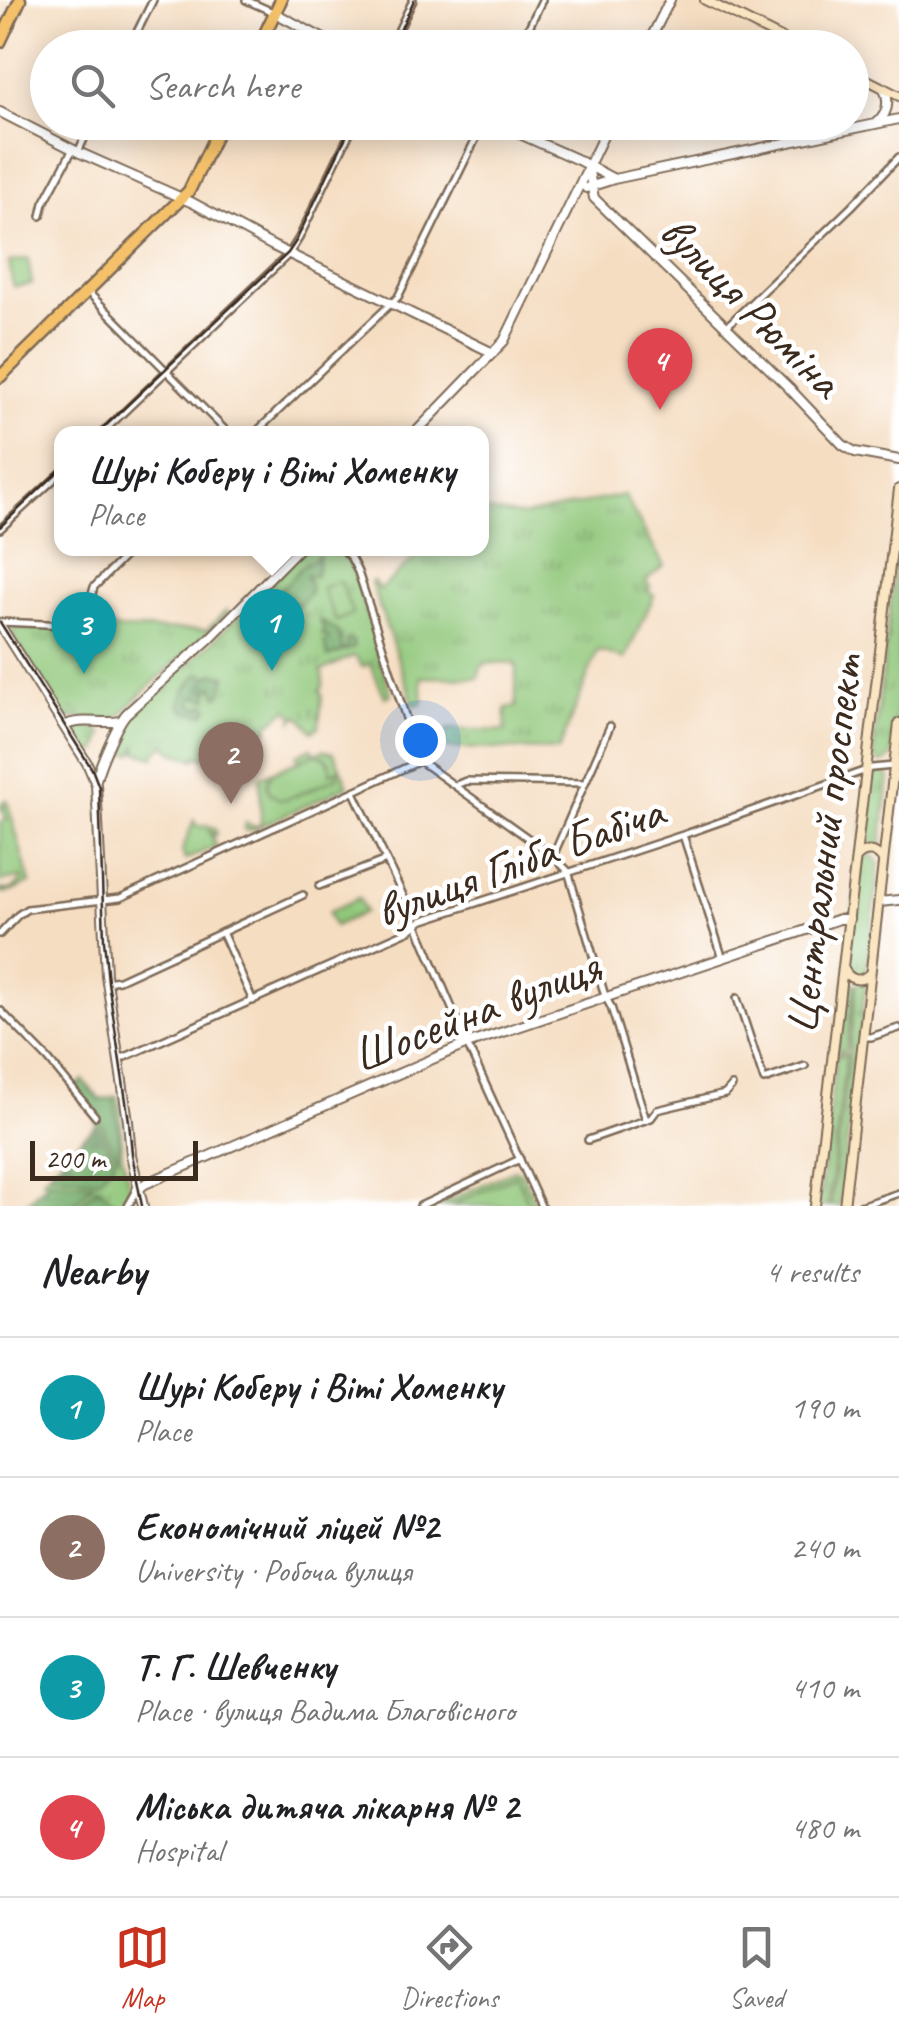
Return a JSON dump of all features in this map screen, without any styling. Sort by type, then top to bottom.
[{"type":"highway","points":[[0,42],[20,0]]},
{"type":"highway","points":[[267,30],[281,0]]},
{"type":"highway","points":[[0,377],[181,198],[213,140]]},
{"type":"main road","points":[[705,0],[765,30]]},
{"type":"main road","points":[[869,81],[899,96]]},
{"type":"main road","name":"Центральний проспект","points":[[815,1206],[899,489]]},
{"type":"main road","name":"Центральний проспект","points":[[844,1206],[899,723]]},
{"type":"main road","points":[[856,858],[871,851],[883,861]]},
{"type":"main road","points":[[844,967],[848,976],[856,980],[871,972]]},
{"type":"street","points":[[138,30],[153,0]]},
{"type":"street","points":[[246,0],[307,30]]},
{"type":"street","points":[[398,30],[412,0]]},
{"type":"street","points":[[528,30],[542,0]]},
{"type":"street","points":[[655,30],[670,0]]},
{"type":"street","points":[[877,123],[887,108],[884,89]]},
{"type":"street","points":[[0,112],[30,128]]},
{"type":"street","points":[[869,125],[899,119]]},
{"type":"street","points":[[54,140],[181,198],[493,353]]},
{"type":"street","points":[[41,216],[81,140]]},
{"type":"street","points":[[110,426],[289,254],[346,140]]},
{"type":"street","points":[[263,426],[401,293],[475,140]]},
{"type":"street","points":[[532,140],[614,179]]},
{"type":"street","points":[[423,426],[504,340],[601,140]]},
{"type":"street","points":[[573,197],[590,186],[614,179],[797,140]]},
{"type":"street","points":[[726,327],[899,156]]},
{"type":"street","name":"вулиця Рюміна","points":[[588,166],[594,198],[843,445],[854,452],[899,460]]},
{"type":"street","points":[[573,197],[594,198]]},
{"type":"street","points":[[87,291],[220,426]]},
{"type":"street","points":[[0,529],[54,479]]},
{"type":"street","points":[[0,624],[91,626],[94,587],[124,556]]},
{"type":"street","points":[[96,784],[98,770],[120,721],[131,708],[210,638],[291,556]]},
{"type":"street","points":[[347,556],[358,572],[420,761],[553,856],[568,871],[646,1120]]},
{"type":"street","points":[[0,624],[96,784],[106,982],[130,1155],[143,1206]]},
{"type":"street","points":[[64,726],[73,722],[120,721]]},
{"type":"street","points":[[100,722],[108,730],[111,744]]},
{"type":"street","points":[[553,856],[610,726]]},
{"type":"street","points":[[83,757],[97,761],[105,757]]},
{"type":"street","points":[[0,934],[27,909],[120,898],[420,761]]},
{"type":"street","name":"вулиця Гліба Бабіча","points":[[118,1058],[253,1001],[421,920],[866,771],[894,766]]},
{"type":"street","points":[[456,785],[466,781],[586,782]]},
{"type":"street","points":[[354,792],[542,1206]]},
{"type":"street","points":[[683,835],[724,958]]},
{"type":"street","points":[[319,886],[386,860]]},
{"type":"street","points":[[106,982],[118,980],[303,894]]},
{"type":"street","points":[[879,902],[899,900]]},
{"type":"street","name":"Шосейна вулиця","points":[[138,1190],[467,1044],[839,919],[849,919]]},
{"type":"street","points":[[222,932],[253,1001]]},
{"type":"street","points":[[737,998],[764,1080],[805,1066]]},
{"type":"street","points":[[0,1010],[48,1059],[95,1116]]},
{"type":"street","points":[[864,1036],[899,1028]]},
{"type":"street","points":[[588,1140],[651,1118],[658,1110],[725,1094],[732,1086]]},
{"type":"street","points":[[420,1206],[520,1160]]},
{"type":"street","points":[[128,1206],[138,1190]]},
{"type":"street","points":[[860,1206],[899,1193]]},
{"type":"green space","points":[[28,259],[32,284],[13,287],[9,262]]},
{"type":"green space","points":[[624,495],[664,566],[646,580],[650,587],[647,590],[654,596],[625,659],[598,650],[559,750],[446,748],[447,729],[505,731],[506,708],[516,707],[516,664],[487,663],[481,667],[478,678],[421,677],[423,703],[414,705],[371,583],[380,590],[416,556],[489,556],[489,511],[523,516]]},
{"type":"green space","points":[[899,533],[899,693],[892,756],[881,763],[873,753]]},
{"type":"green space","points":[[297,556],[343,556],[354,573],[391,694],[385,697],[370,664],[362,667],[353,656],[321,671],[319,727],[312,731],[299,715],[293,720],[288,709],[267,725],[269,729],[249,749],[221,765],[197,755],[195,760],[165,744],[154,757],[137,752],[137,746],[132,754],[125,753],[130,740],[122,726]]},
{"type":"green space","points":[[318,556],[316,576],[306,576],[310,592],[298,607],[283,603],[284,608],[293,610],[284,622],[265,607],[304,564]]},
{"type":"green space","points":[[339,581],[353,614],[336,621],[322,588]]},
{"type":"green space","points":[[227,610],[228,614],[116,720],[65,718],[12,635],[17,628],[207,630]]},
{"type":"green space","points":[[320,620],[338,632],[343,650],[347,649],[347,640],[353,641],[354,648],[328,657],[324,642],[328,637],[322,635]]},
{"type":"green space","points":[[201,673],[207,677],[215,673],[226,675],[222,694],[218,696],[213,686],[208,699],[193,696],[192,705],[201,708],[204,704],[209,708],[205,714],[185,711],[180,705],[183,697]]},
{"type":"green space","points":[[88,726],[103,734],[98,752],[89,751],[75,728]]},
{"type":"green space","points":[[312,748],[315,753],[334,753],[341,769],[330,774],[321,755],[312,755],[267,786],[273,794],[299,794],[342,770],[348,786],[252,830],[244,830],[246,823],[260,825],[260,777],[299,760],[297,755]]},
{"type":"green space","points":[[318,754],[327,759],[330,773],[335,771],[338,777],[287,799],[269,792],[267,783],[272,773]]},
{"type":"green space","points":[[885,771],[889,777],[881,849],[861,848],[868,784],[875,774]]},
{"type":"green space","points":[[7,800],[30,883],[5,893],[0,889],[14,888],[22,877],[0,882],[0,822],[7,820],[0,805],[4,807],[3,801]]},
{"type":"green space","points":[[194,820],[196,825],[215,828],[214,836],[208,828],[216,846],[185,860],[182,851]]},
{"type":"green space","points":[[865,856],[875,857],[879,865],[867,968],[857,975],[847,965],[859,863]]},
{"type":"green space","points":[[359,898],[365,912],[334,926],[328,912]]},
{"type":"green space","points":[[845,981],[855,984],[846,1050],[837,1054]]},
{"type":"green space","points":[[866,982],[839,1206],[831,1206],[857,984]]},
{"type":"green space","points":[[846,1054],[828,1206],[819,1206],[836,1057]]},
{"type":"green space","points":[[83,1080],[100,1100],[118,1096],[122,1155],[130,1188],[123,1206],[25,1206],[48,1181],[42,1179],[96,1127],[97,1116]]},
{"type":"green space","points":[[83,1080],[100,1100],[114,1097],[118,1158],[97,1116],[74,1088]]},
{"type":"green space","points":[[97,1125],[115,1161],[98,1180],[48,1173]]},
{"type":"green space","points":[[514,1170],[521,1172],[537,1206],[529,1206],[516,1175],[451,1206],[437,1206]]},
{"type":"green space","points":[[516,1175],[529,1206],[451,1206],[510,1178]]},
{"type":"green space","points":[[49,1180],[93,1184],[71,1206],[24,1205]]},
{"type":"green space","points":[[98,1186],[118,1206],[78,1206]]},
{"type":"tram line","points":[[400,30],[414,0]]},
{"type":"tram line","points":[[105,426],[288,253],[344,140]]},
{"type":"tram line","points":[[0,527],[54,476]]},
{"type":"tram line","points":[[0,622],[92,769],[99,787],[108,982],[142,1206]]},
{"type":"place","name":"Міська дитяча лікарня № 2","points":[[660,410]]},
{"type":"place","name":"Шурі Коберу і Віті Хоменку","points":[[272,671]]},
{"type":"place","name":"Т. Г. Шевченку","points":[[84,674]]},
{"type":"place","name":"Економічний ліцей №2","points":[[231,804]]}]
